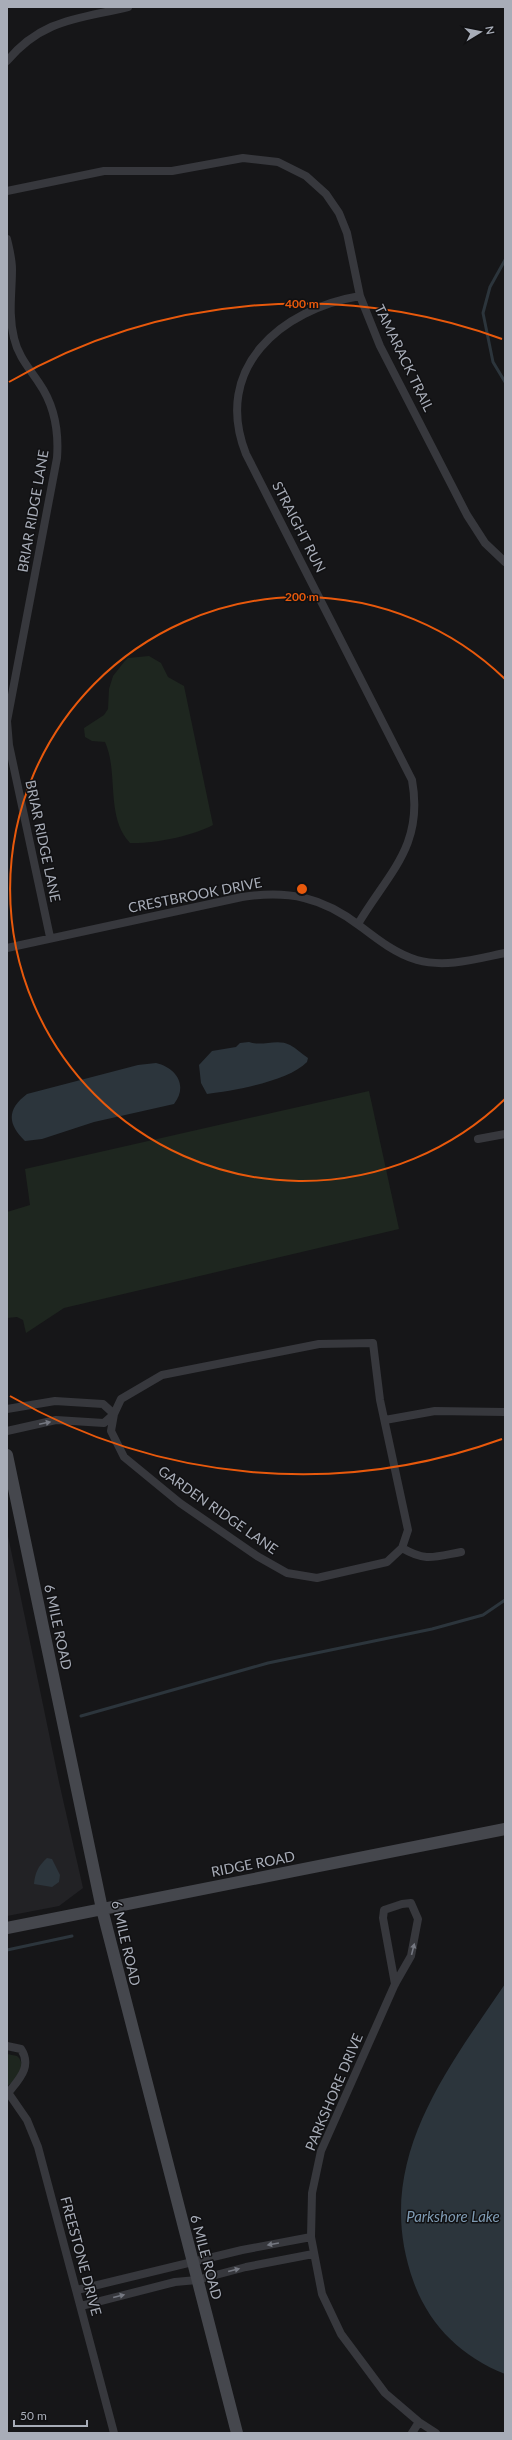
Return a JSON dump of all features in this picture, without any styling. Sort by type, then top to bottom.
[{"type":"street","points":[[7,61],[25,41],[62,22],[128,7]]},
{"type":"street","name":"TAMARACK TRAIL","points":[[7,190],[104,171],[172,171],[242,158],[278,162],[306,176],[333,203],[347,233],[360,296],[380,346],[467,515],[485,543],[505,562]]},
{"type":"street","name":"BRIAR RIDGE LANE","points":[[7,239],[12,268],[9,310],[10,340],[45,392],[52,408],[58,439],[57,458],[7,721],[9,745],[50,937]]},
{"type":"street","name":"STRAIGHT RUN","points":[[358,924],[398,865],[409,844],[415,813],[412,780],[246,454],[237,414],[238,397],[245,373],[255,354],[270,336],[296,316],[360,296]]},
{"type":"street","name":"CRESTBROOK DRIVE","points":[[7,948],[50,937],[262,894],[305,897],[325,904],[358,924],[385,944],[417,960],[457,963],[505,953]]},
{"type":"street","name":"CRESTBROOK DRIVE","points":[[7,952],[18,946]]},
{"type":"street","points":[[478,1139],[505,1134]]},
{"type":"street","points":[[7,1431],[56,1420],[104,1423],[114,1414],[120,1399],[162,1375],[319,1344],[373,1344],[385,1420],[408,1530],[402,1548],[418,1557],[436,1557],[461,1552]]},
{"type":"street","points":[[7,1409],[55,1401],[103,1404],[114,1414]]},
{"type":"street","points":[[385,1420],[435,1411],[505,1412]]},
{"type":"street","name":"GARDEN RIDGE LANE","points":[[114,1414],[113,1436],[124,1457],[180,1503],[257,1556],[287,1573],[317,1578],[387,1562],[402,1548]]},
{"type":"street","name":"6 MILE ROAD","points":[[7,1455],[102,1909],[196,2280],[237,2433]]},
{"type":"street","name":"RIDGE ROAD","points":[[7,1928],[505,1829]]},
{"type":"street","name":"PARKSHORE DRIVE","points":[[395,1984],[382,1918],[384,1910],[402,1904],[411,1903],[418,1919],[417,1931],[411,1956],[395,1984],[322,2150],[312,2193],[311,2237],[313,2254],[322,2294],[341,2334],[386,2393],[419,2422],[436,2433]]},
{"type":"street","name":"FREESTONE DRIVE","points":[[7,2046],[21,2049],[26,2060],[25,2069],[8,2091],[27,2120],[38,2147],[114,2433]]},
{"type":"street","points":[[77,2290],[170,2266],[192,2264],[242,2250],[311,2237]]},
{"type":"street","points":[[81,2306],[174,2282],[196,2280],[246,2267],[313,2254]]},
{"type":"street","points":[[412,2433],[419,2422]]},
{"type":"shaded area","points":[[149,656],[161,663],[168,677],[184,686],[213,825],[184,836],[150,842],[130,843],[122,832],[118,820],[115,807],[109,754],[105,742],[92,741],[85,737],[84,728],[104,715],[108,709],[109,689],[113,676],[124,662],[128,658]]},
{"type":"shaded area","points":[[369,1091],[399,1229],[64,1308],[26,1333],[23,1320],[17,1317],[7,1318],[7,1212],[30,1205],[25,1169]]},
{"type":"shaded area","points":[[7,1531],[59,1782],[83,1888],[59,1906],[7,1916]]},
{"type":"shaded area","points":[[7,2054],[17,2056],[20,2060],[21,2068],[17,2077],[7,2086]]},
{"type":"water","points":[[249,1042],[259,1044],[275,1042],[285,1043],[292,1046],[308,1058],[307,1062],[299,1069],[274,1080],[245,1088],[207,1094],[201,1083],[199,1065],[212,1051],[236,1047],[240,1043]]},
{"type":"water","points":[[156,1063],[170,1069],[175,1073],[178,1079],[180,1091],[174,1104],[94,1122],[42,1139],[25,1141],[19,1135],[12,1123],[13,1111],[16,1105],[27,1094],[138,1065]]},
{"type":"water","points":[[47,1858],[52,1859],[60,1875],[59,1882],[52,1887],[34,1884],[35,1876],[41,1864]]},
{"type":"water","name":"Parkshore Lake","points":[[505,1984],[505,2374],[475,2359],[462,2349],[438,2326],[429,2313],[414,2283],[403,2240],[401,2200],[408,2161],[420,2124],[438,2088],[459,2053]]},
{"type":"waterway","points":[[505,260],[490,287],[483,313],[493,362],[505,382]]},
{"type":"waterway","points":[[81,1716],[268,1663],[432,1629],[483,1615],[505,1600]]},
{"type":"waterway","points":[[7,1950],[72,1936]]}]
